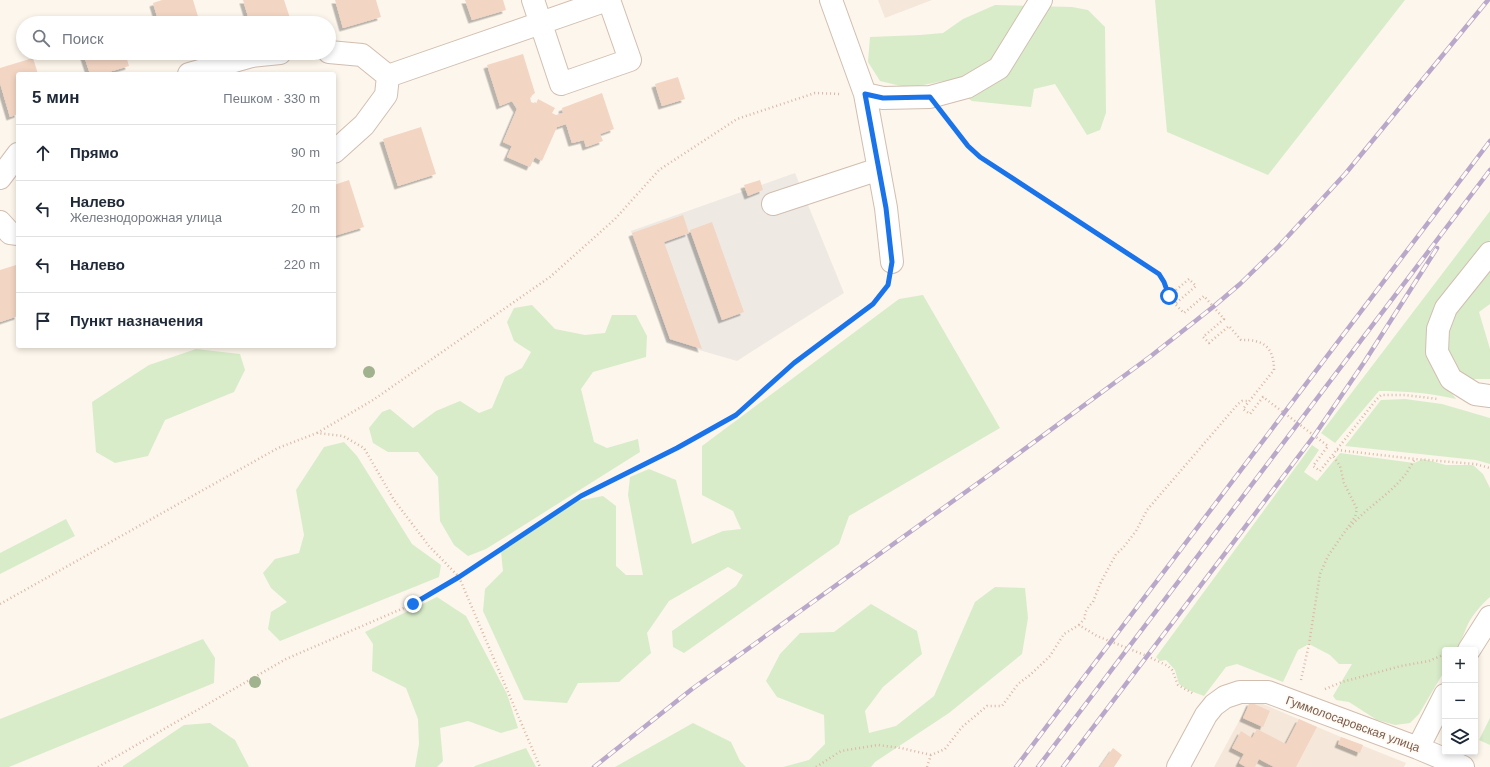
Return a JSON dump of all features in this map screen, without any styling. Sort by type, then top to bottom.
[{"type":"street","points":[[388,76],[541,23],[608,0],[630,60],[562,84],[541,23],[533,0]]},
{"type":"street","points":[[831,0],[865,94],[886,208],[892,262]]},
{"type":"street","points":[[865,94],[883,98],[930,97],[966,87],[999,68],[1041,0]]},
{"type":"street","points":[[336,53],[362,55],[388,76]]},
{"type":"street","points":[[196,72],[238,60]]},
{"type":"street","points":[[336,150],[364,125],[386,95],[388,76]]},
{"type":"street","points":[[0,178],[16,157]]},
{"type":"street","points":[[773,204],[879,169]]},
{"type":"street","points":[[0,222],[10,233],[16,234]]},
{"type":"street","points":[[1490,253],[1446,308],[1438,329],[1437,352],[1451,379],[1475,394],[1490,396]]},
{"type":"street","points":[[1478,643],[1490,617]]},
{"type":"street","name":"Гуммолосаровская улица","points":[[1214,705],[1225,697],[1240,692],[1268,692],[1418,748],[1463,767]]},
{"type":"street","points":[[1418,748],[1442,701]]},
{"type":"street","points":[[1178,767],[1206,714],[1214,705]]},
{"type":"path","points":[[0,604],[278,448],[317,433],[373,400],[550,277],[615,219],[659,170],[737,119],[815,93],[865,94]]},
{"type":"path","points":[[930,97],[968,146],[980,157],[1159,274],[1164,282],[1169,296],[1190,279],[1196,286],[1175,304],[1184,313],[1204,296],[1224,319],[1203,337],[1209,344],[1229,326],[1241,340],[1262,342],[1271,352],[1274,361],[1274,370],[1243,410],[1250,414],[1263,397],[1328,446],[1313,466],[1320,471],[1332,454],[1381,395],[1405,395],[1438,399]]},
{"type":"path","points":[[98,767],[286,659],[413,604],[459,577],[581,496],[677,448],[736,415],[794,363],[873,304],[888,285],[892,262]]},
{"type":"path","points":[[816,767],[841,751],[878,745],[901,748],[931,755],[945,749],[962,727],[987,706],[1002,706],[1018,684],[1050,656],[1064,634],[1079,625],[1085,618],[1085,613],[1093,602],[1100,584],[1116,554],[1123,548],[1136,530],[1147,510],[1238,404],[1242,401],[1249,401]]},
{"type":"path","points":[[317,433],[344,436],[364,448],[394,500],[429,546],[459,577],[540,767]]},
{"type":"path","points":[[1336,450],[1415,460],[1475,464],[1490,468]]},
{"type":"path","points":[[1296,702],[1309,644],[1320,574],[1328,556],[1355,517],[1357,509],[1344,483],[1340,466],[1332,454]]},
{"type":"path","points":[[1344,534],[1361,514],[1404,476],[1415,460]]},
{"type":"path","points":[[1079,625],[1098,636],[1168,666],[1172,670],[1178,685],[1214,705]]},
{"type":"path","points":[[1296,702],[1342,682],[1401,666],[1429,661],[1442,655]]},
{"type":"path","points":[[927,767],[931,755]]},
{"type":"shaded area","points":[[878,0],[932,0],[885,18]]},
{"type":"shaded area","points":[[795,173],[844,293],[737,361],[668,341],[631,231]]},
{"type":"shaded area","points":[[1251,699],[1406,763],[1404,767],[1214,767]]},
{"type":"green space","points":[[1155,0],[1405,0],[1268,175],[1167,132]]},
{"type":"green space","points":[[995,5],[1072,7],[1088,10],[1105,27],[1106,113],[1100,130],[1087,135],[1055,84],[1034,89],[1031,107],[972,101],[943,81],[909,88],[880,81],[868,62],[870,37],[943,33],[963,19]]},
{"type":"green space","points":[[1490,211],[1490,240],[1444,300],[1441,378],[1456,399],[1418,393],[1379,391],[1335,443],[1321,433]]},
{"type":"green space","points":[[1490,266],[1490,304],[1479,312],[1490,349],[1490,379],[1463,379],[1451,367],[1446,340],[1451,318]]},
{"type":"green space","points":[[923,295],[1000,428],[849,516],[839,544],[684,653],[673,647],[672,631],[736,586],[743,575],[728,567],[669,601],[647,633],[651,653],[619,682],[578,683],[567,703],[524,700],[483,611],[485,589],[503,571],[501,552],[577,501],[603,496],[616,506],[616,566],[626,575],[643,575],[628,495],[630,477],[649,469],[676,480],[692,544],[723,531],[741,529],[733,511],[702,495],[702,446],[899,299]]},
{"type":"green space","points":[[532,305],[555,329],[585,335],[605,333],[612,315],[636,315],[647,336],[646,357],[593,372],[581,389],[594,442],[607,448],[638,439],[640,452],[486,549],[468,556],[454,545],[440,521],[438,477],[418,452],[388,452],[373,443],[369,428],[382,412],[390,409],[413,428],[436,411],[460,401],[479,413],[492,408],[505,377],[522,368],[531,352],[514,341],[507,322],[514,308]]},
{"type":"green space","points":[[196,349],[240,354],[245,370],[234,392],[165,420],[148,456],[115,463],[96,452],[92,402],[149,365]]},
{"type":"green space","points":[[1405,399],[1442,404],[1490,418],[1490,464],[1476,460],[1345,446],[1381,400]]},
{"type":"green space","points":[[344,442],[357,456],[412,544],[441,565],[439,577],[280,641],[268,629],[271,612],[287,602],[271,588],[263,573],[275,559],[299,553],[304,535],[296,490],[324,447]]},
{"type":"green space","points":[[1312,445],[1319,450],[1304,472],[1317,481],[1340,453],[1414,463],[1423,459],[1446,465],[1473,465],[1483,474],[1490,488],[1490,597],[1472,617],[1458,647],[1442,647],[1442,675],[1419,714],[1410,723],[1395,725],[1377,720],[1349,702],[1336,700],[1333,696],[1352,664],[1339,664],[1330,655],[1309,644],[1298,650],[1283,682],[1237,664],[1226,667],[1204,696],[1188,690],[1179,684],[1175,670],[1166,660],[1160,661],[1156,657]]},
{"type":"green space","points":[[66,519],[75,536],[0,574],[0,553]]},
{"type":"green space","points":[[995,587],[1025,588],[1028,618],[1022,654],[949,713],[875,762],[871,767],[783,767],[809,760],[825,744],[824,715],[777,697],[766,681],[780,654],[800,633],[834,632],[871,604],[917,631],[922,654],[883,687],[865,711],[869,733],[896,726],[934,696],[975,602]]},
{"type":"green space","points":[[437,597],[466,616],[507,694],[518,728],[501,733],[468,721],[440,728],[443,761],[437,767],[415,767],[419,744],[418,719],[406,688],[372,671],[373,644],[365,632]]},
{"type":"green space","points":[[203,639],[215,658],[214,683],[9,767],[0,767],[0,719]]},
{"type":"green space","points":[[1490,718],[1490,745],[1479,740]]},
{"type":"green space","points":[[210,723],[235,740],[249,767],[123,767],[184,725]]},
{"type":"green space","points":[[693,723],[731,742],[740,761],[746,767],[615,767]]},
{"type":"green space","points":[[526,748],[536,767],[474,767],[475,766]]},
{"type":"building","points":[[162,0],[193,0],[198,16],[157,16],[153,3]]},
{"type":"building","points":[[243,0],[284,0],[289,16],[248,16]]},
{"type":"building","points":[[335,0],[376,0],[381,17],[343,28]]},
{"type":"building","points":[[465,0],[503,0],[506,10],[472,20]]},
{"type":"building","points":[[523,54],[535,93],[530,97],[531,102],[536,104],[538,99],[555,108],[552,113],[556,115],[563,113],[562,108],[602,93],[614,129],[600,134],[603,141],[586,147],[584,140],[572,143],[566,124],[557,127],[542,161],[535,157],[530,167],[507,157],[512,146],[503,142],[517,109],[512,101],[500,106],[487,65]]},
{"type":"building","points":[[26,60],[34,60],[37,72],[16,72],[16,115],[10,117],[0,83],[0,68]]},
{"type":"building","points":[[85,60],[127,60],[129,66],[109,72],[89,72]]},
{"type":"building","points":[[678,77],[685,99],[662,106],[655,84]]},
{"type":"building","points":[[421,127],[436,174],[398,186],[383,139]]},
{"type":"building","points":[[349,180],[364,227],[336,235],[336,184]]},
{"type":"building","points":[[760,180],[763,190],[748,196],[744,185]]},
{"type":"building","points":[[683,215],[689,233],[664,242],[702,349],[670,339],[632,233]]},
{"type":"building","points":[[712,222],[744,312],[722,320],[690,230]]},
{"type":"building","points":[[16,265],[16,317],[0,322],[0,270]]},
{"type":"building","points":[[1250,702],[1270,711],[1263,727],[1243,718]]},
{"type":"building","points":[[1299,719],[1317,727],[1296,767],[1274,767],[1259,759],[1255,767],[1246,767],[1239,763],[1244,754],[1232,748],[1241,731],[1252,738],[1257,729],[1286,744]]},
{"type":"building","points":[[1341,737],[1363,745],[1360,753],[1338,744]]},
{"type":"building","points":[[1113,748],[1122,755],[1114,767],[1100,767]]},
{"type":"railway","points":[[594,767],[692,689],[992,473],[1151,356],[1240,284],[1279,246],[1346,173],[1488,0]]},
{"type":"railway","points":[[1016,767],[1490,141]]},
{"type":"railway","points":[[1038,767],[1490,170]]},
{"type":"railway","points":[[1063,767],[1314,436],[1365,361],[1437,248]]},
{"type":"route","points":[[413,604],[459,577],[581,496],[677,448],[736,415],[794,363],[873,304],[888,285],[892,262],[886,208],[865,94],[883,98],[930,97],[968,146],[980,157],[1159,274],[1164,282],[1169,296]]}]
